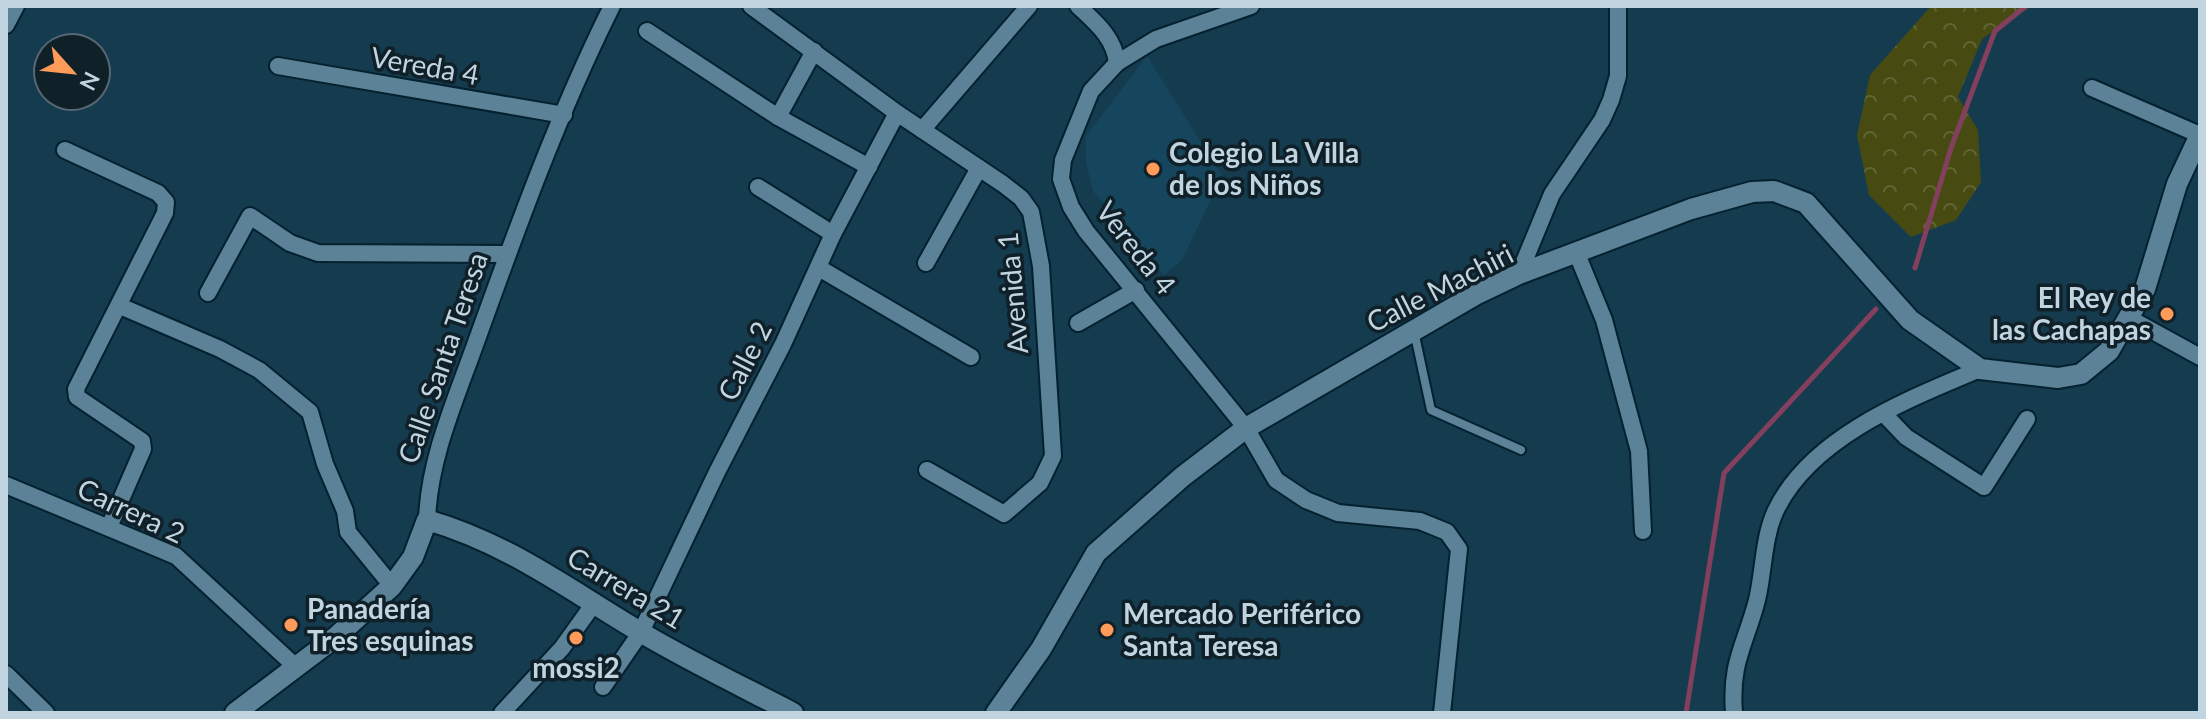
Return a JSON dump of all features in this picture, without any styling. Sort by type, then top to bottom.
[{"type":"street","points":[[6,24],[16,6]]},
{"type":"street","name":"Calle Santa Teresa","points":[[235,713],[337,636],[392,586],[413,557],[427,520],[428,491],[440,446],[507,254],[612,6]]},
{"type":"street","name":"Avenida 1","points":[[751,6],[897,113],[1021,198],[1031,212],[1038,234],[1053,456],[1040,483],[1004,514],[927,470]]},
{"type":"street","points":[[922,130],[1029,6]]},
{"type":"street","points":[[1078,6],[1106,33],[1115,47],[1117,63]]},
{"type":"street","name":"Vereda 4","points":[[1251,6],[1156,39],[1117,63],[1091,91],[1072,134],[1061,179],[1086,231],[1246,428],[1276,480],[1306,500],[1338,513],[1420,521],[1447,532],[1459,549],[1442,713]]},
{"type":"street","points":[[1519,274],[1552,194],[1602,120],[1611,100],[1618,76],[1618,6]]},
{"type":"street","points":[[647,31],[778,117],[869,167]]},
{"type":"street","points":[[778,117],[814,51]]},
{"type":"street","name":"Vereda 4","points":[[278,66],[564,115]]},
{"type":"street","points":[[1734,713],[1734,665],[1753,616],[1776,510],[1824,452],[1884,414],[1980,369],[2058,378],[2081,374],[2109,351],[2129,318],[2145,289],[2177,184],[2200,135],[2092,88]]},
{"type":"street","name":"Calle 2","points":[[603,687],[641,632],[776,340],[819,268],[833,234],[897,113]]},
{"type":"street","points":[[65,150],[158,193],[166,202],[165,213],[76,389],[77,397],[142,441],[143,449],[109,527]]},
{"type":"street","points":[[926,263],[979,168]]},
{"type":"street","points":[[758,187],[833,234]]},
{"type":"street","name":"Calle Machiri","points":[[996,713],[1041,649],[1096,553],[1182,477],[1246,428],[1414,330],[1519,274],[1691,209],[1752,192],[1774,191],[1806,203],[1910,320],[1980,369]]},
{"type":"street","points":[[208,293],[250,216],[290,243],[318,253],[507,254]]},
{"type":"street","points":[[1577,254],[1604,320],[1639,451],[1643,531]]},
{"type":"street","points":[[819,268],[971,357]]},
{"type":"street","points":[[1078,323],[1136,290]]},
{"type":"street","points":[[120,306],[220,349],[259,370],[310,412],[325,464],[345,511],[348,532],[392,586]]},
{"type":"street","points":[[2129,318],[2200,357]]},
{"type":"street","points":[[1884,414],[1906,437],[1984,487],[2027,419]]},
{"type":"street","name":"Carrera 2","points":[[6,485],[176,556],[295,666]]},
{"type":"street","name":"Carrera 21","points":[[427,520],[464,531],[521,556],[759,706],[793,713]]},
{"type":"street","points":[[502,713],[562,648],[595,602]]},
{"type":"street","points":[[8,680],[46,713]]},
{"type":"lane","points":[[1414,330],[1431,410],[1521,450]]},
{"type":"shaded area","name":"Colegio La Villa de los Niños","points":[[1147,56],[1222,176],[1182,260],[1164,275],[1093,191],[1086,162],[1086,136]]},
{"type":"green space","points":[[1931,6],[2032,6],[1982,39],[1958,97],[1978,130],[1981,182],[1956,220],[1911,237],[1869,195],[1857,135],[1870,75]]},
{"type":"waterway","points":[[1915,268],[1951,148],[1995,31],[2026,6]]},
{"type":"waterway","points":[[1686,713],[1724,473],[1876,309]]},
{"type":"place","name":"Colegio La Villa de los Niños","points":[[1153,169]]},
{"type":"place","name":"El Rey de las Cachapas","points":[[2167,314]]},
{"type":"place","name":"Panadería Tres esquinas","points":[[291,625]]},
{"type":"place","name":"Mercado Periférico Santa Teresa","points":[[1107,630]]},
{"type":"place","name":"mossi2","points":[[576,638]]}]
